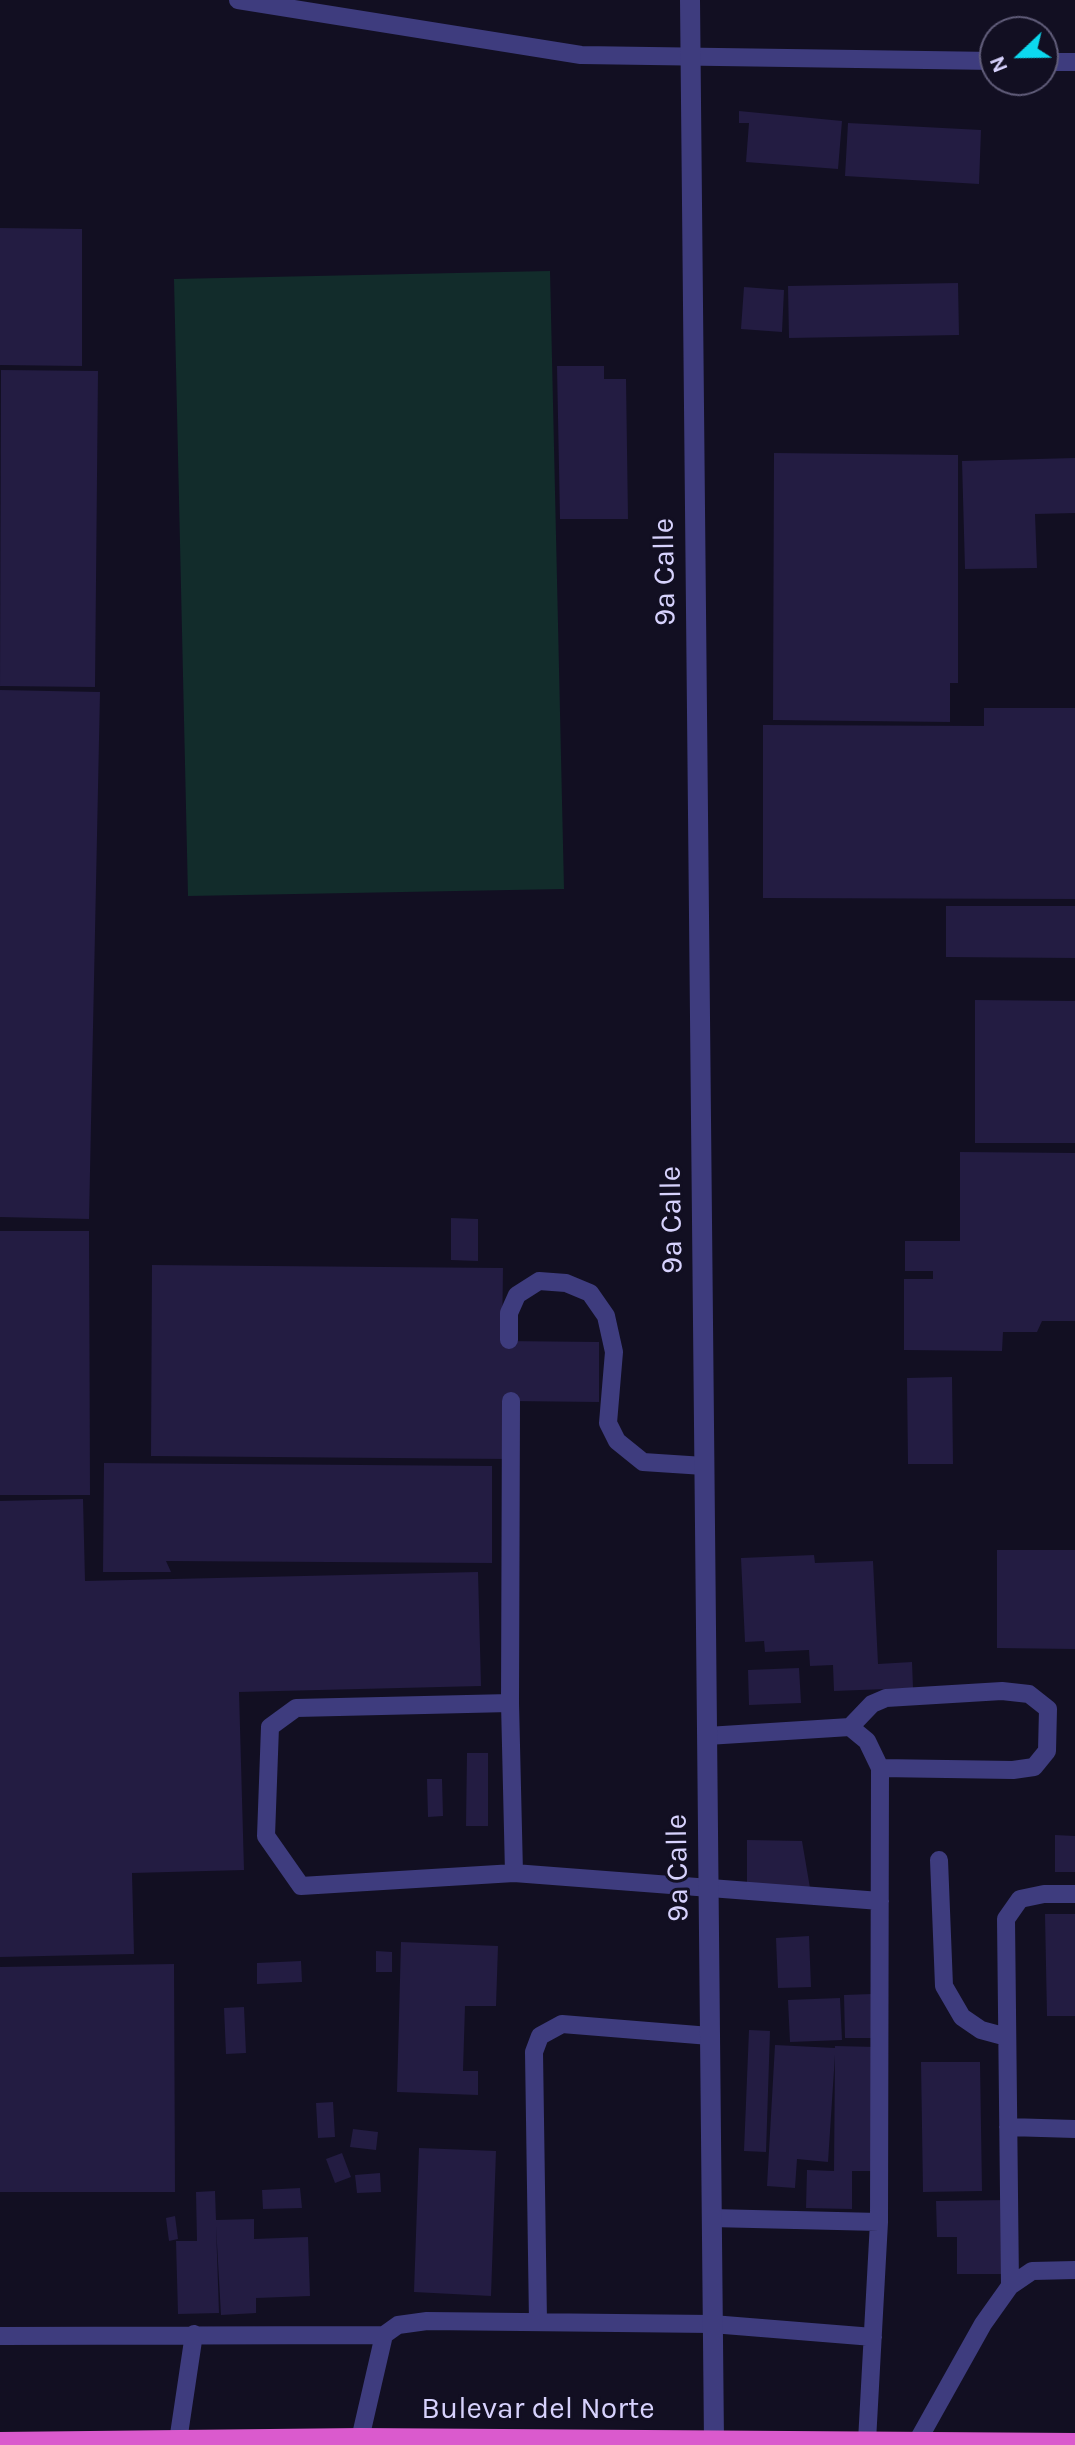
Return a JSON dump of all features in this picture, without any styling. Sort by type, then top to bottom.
[{"type":"highway","name":"Bulevar del Norte","points":[[0,2443],[360,2439],[1075,2444]]},
{"type":"street","name":"9a Calle","points":[[690,0],[714,2440]]},
{"type":"lane","points":[[238,0],[254,5],[581,55],[979,61]]},
{"type":"lane","points":[[509,1340],[509,1313],[517,1295],[539,1281],[566,1283],[590,1293],[606,1316],[614,1352],[608,1423],[617,1441],[643,1462],[704,1466]]},
{"type":"lane","points":[[511,1401],[510,1703],[514,1873]]},
{"type":"lane","points":[[707,1736],[850,1727],[872,1704],[886,1698],[1002,1691],[1029,1694],[1048,1709],[1047,1751],[1034,1767],[1013,1770],[880,1768]]},
{"type":"lane","points":[[510,1703],[296,1708],[270,1727],[266,1836],[301,1886],[514,1873],[880,1901]]},
{"type":"lane","points":[[850,1727],[867,1741],[880,1768],[879,2222],[867,2441]]},
{"type":"lane","points":[[939,1860],[944,1986],[962,2017],[981,2030],[1007,2037]]},
{"type":"lane","points":[[1010,2286],[1006,1919],[1020,1899],[1044,1894],[1075,1894]]},
{"type":"lane","points":[[538,2322],[534,2052],[540,2036],[562,2024],[710,2036]]},
{"type":"lane","points":[[1008,2127],[1075,2129]]},
{"type":"lane","points":[[711,2218],[879,2222]]},
{"type":"lane","points":[[917,2442],[983,2324],[1010,2286],[1032,2271],[1075,2270]]},
{"type":"lane","points":[[0,2336],[384,2335],[398,2325],[427,2321],[712,2324],[873,2337]]},
{"type":"lane","points":[[178,2441],[194,2334]]},
{"type":"lane","points":[[360,2439],[384,2335]]},
{"type":"green space","points":[[550,271],[564,889],[188,896],[174,279]]},
{"type":"building","points":[[739,111],[842,121],[838,169],[746,162],[749,123],[739,123]]},
{"type":"building","points":[[848,123],[981,130],[979,184],[845,176]]},
{"type":"building","points":[[0,228],[82,229],[82,366],[0,365]]},
{"type":"building","points":[[958,283],[959,335],[789,338],[788,286]]},
{"type":"building","points":[[744,287],[784,290],[782,332],[741,329]]},
{"type":"building","points":[[557,366],[604,366],[604,379],[626,379],[628,519],[560,519]]},
{"type":"building","points":[[1,370],[98,371],[95,687],[0,686]]},
{"type":"building","points":[[774,453],[958,455],[958,683],[950,683],[950,722],[773,720]]},
{"type":"building","points":[[1075,458],[1075,513],[1035,514],[1037,568],[965,569],[962,461]]},
{"type":"building","points":[[0,690],[100,692],[89,1219],[0,1217]]},
{"type":"building","points":[[984,708],[1075,708],[1075,899],[763,898],[763,725],[984,726]]},
{"type":"building","points":[[946,906],[1075,906],[1075,958],[946,957]]},
{"type":"building","points":[[975,1000],[1075,1001],[1075,1143],[975,1143]]},
{"type":"building","points":[[960,1152],[1075,1153],[1075,1321],[1042,1321],[1037,1332],[1003,1332],[1002,1351],[904,1350],[904,1279],[933,1279],[933,1271],[905,1271],[905,1241],[960,1241]]},
{"type":"building","points":[[451,1218],[478,1219],[478,1261],[451,1260]]},
{"type":"building","points":[[0,1231],[89,1231],[90,1495],[0,1495]]},
{"type":"building","points":[[152,1265],[503,1268],[502,1341],[599,1342],[599,1402],[509,1401],[508,1459],[151,1456]]},
{"type":"building","points":[[952,1377],[953,1464],[908,1464],[907,1378]]},
{"type":"building","points":[[104,1463],[492,1466],[492,1563],[166,1561],[171,1572],[103,1572]]},
{"type":"building","points":[[83,1499],[85,1581],[478,1572],[481,1686],[239,1692],[244,1870],[132,1873],[134,1954],[0,1957],[0,1501]]},
{"type":"building","points":[[997,1550],[1075,1550],[1075,1649],[997,1648]]},
{"type":"building","points":[[814,1555],[815,1563],[873,1561],[878,1664],[912,1662],[913,1688],[834,1691],[833,1665],[810,1666],[809,1650],[765,1652],[764,1641],[745,1642],[741,1558]]},
{"type":"building","points":[[799,1668],[801,1703],[749,1705],[748,1670]]},
{"type":"building","points":[[467,1753],[488,1753],[488,1826],[466,1826]]},
{"type":"building","points":[[427,1779],[442,1779],[443,1816],[428,1817]]},
{"type":"building","points":[[1055,1835],[1075,1836],[1075,1872],[1055,1872]]},
{"type":"building","points":[[747,1840],[802,1841],[810,1888],[747,1888]]},
{"type":"building","points":[[1045,1914],[1075,1914],[1075,2016],[1047,2016]]},
{"type":"building","points":[[809,1936],[811,1987],[778,1988],[776,1938]]},
{"type":"building","points":[[401,1942],[498,1946],[496,2006],[465,2006],[463,2071],[478,2071],[478,2095],[397,2092]]},
{"type":"building","points":[[376,1951],[392,1952],[392,1972],[376,1972]]},
{"type":"building","points":[[301,1961],[302,1982],[257,1984],[257,1963]]},
{"type":"building","points":[[174,1964],[175,2192],[0,2192],[0,1967]]},
{"type":"building","points":[[872,1994],[873,2038],[845,2038],[844,1995]]},
{"type":"building","points":[[840,1998],[842,2040],[790,2042],[788,2000]]},
{"type":"building","points":[[244,2007],[246,2053],[226,2054],[224,2008]]},
{"type":"building","points":[[749,2030],[770,2031],[766,2152],[744,2151]]},
{"type":"building","points":[[775,2045],[877,2047],[875,2171],[852,2171],[852,2209],[806,2208],[807,2170],[834,2171],[835,2055],[828,2162],[797,2159],[795,2188],[767,2186]]},
{"type":"building","points":[[921,2062],[980,2062],[982,2191],[923,2192]]},
{"type":"building","points":[[333,2102],[335,2137],[318,2138],[316,2103]]},
{"type":"building","points":[[353,2129],[378,2132],[376,2150],[350,2147]]},
{"type":"building","points":[[419,2148],[496,2151],[491,2296],[414,2292]]},
{"type":"building","points":[[342,2153],[351,2177],[335,2183],[326,2159]]},
{"type":"building","points":[[380,2173],[381,2192],[357,2193],[355,2175]]},
{"type":"building","points":[[300,2188],[302,2208],[263,2209],[262,2190]]},
{"type":"building","points":[[215,2191],[216,2220],[254,2219],[254,2239],[308,2237],[310,2296],[256,2298],[256,2313],[221,2315],[216,2226],[219,2313],[178,2314],[176,2241],[197,2241],[196,2192]]},
{"type":"building","points":[[1009,2200],[1009,2274],[957,2274],[957,2237],[937,2237],[936,2201]]},
{"type":"building","points":[[175,2216],[178,2239],[169,2241],[166,2218]]}]
